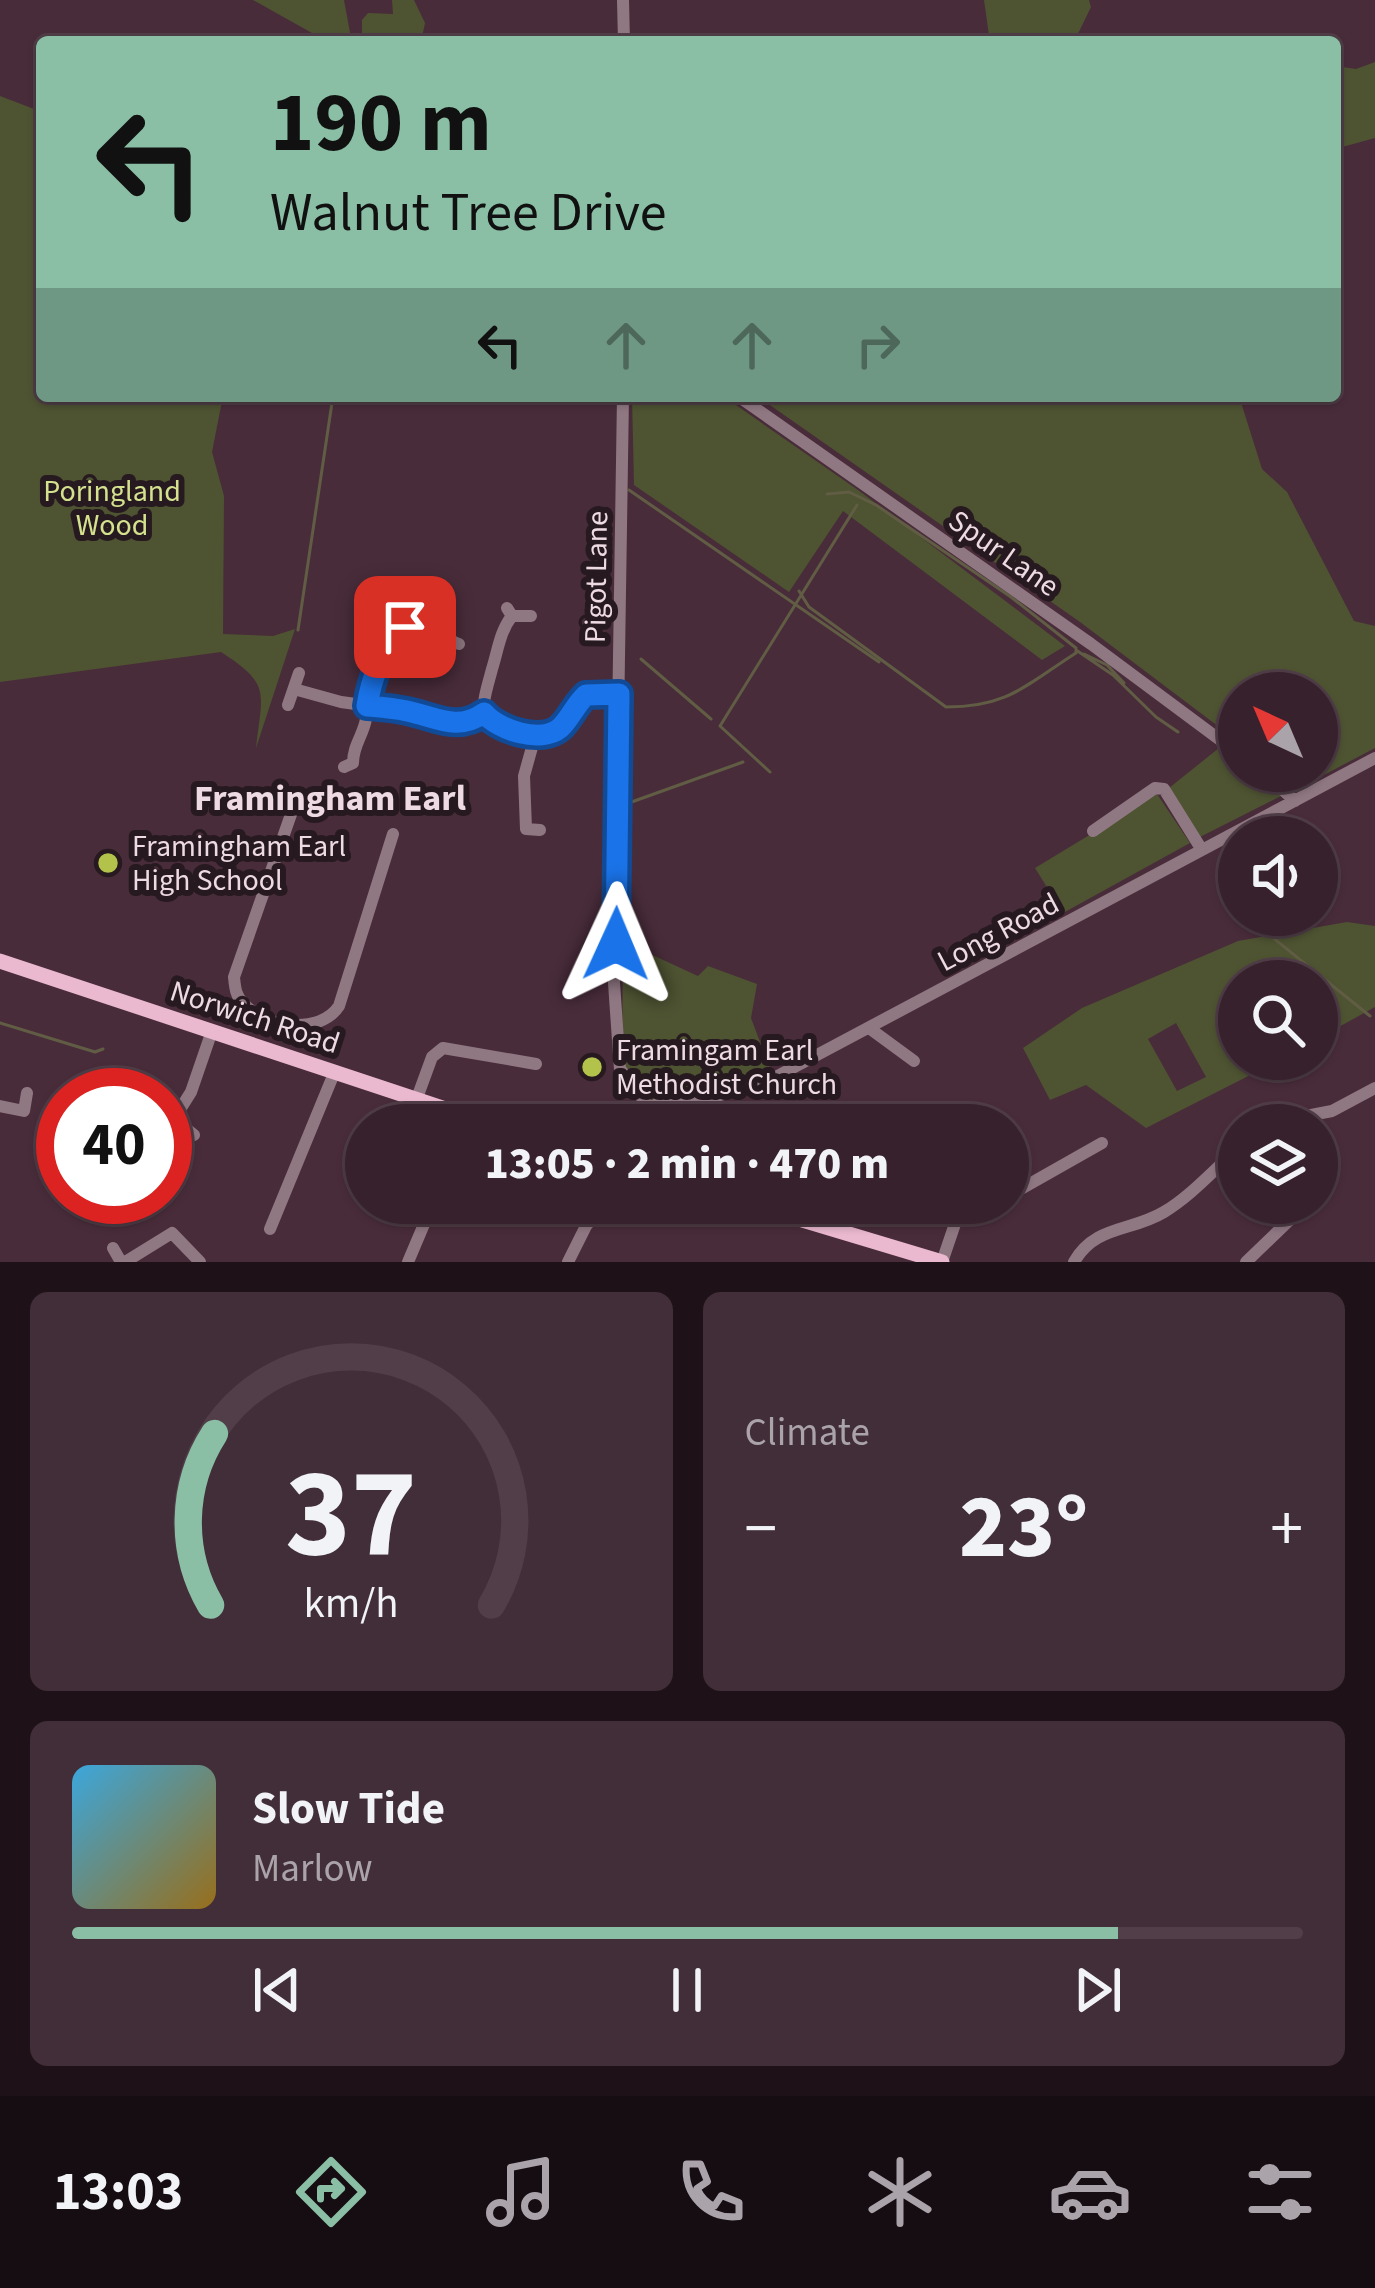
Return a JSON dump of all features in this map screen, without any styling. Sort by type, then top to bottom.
[{"type":"main road","name":"Norwich Road","points":[[0,961],[430,1104]]},
{"type":"main road","points":[[811,1224],[915,1258],[942,1262]]},
{"type":"street","points":[[623,0],[624,36]]},
{"type":"street","name":"Pigot Lane","points":[[623,402],[614,983],[620,1069],[647,1104]]},
{"type":"street","name":"Spur Lane","points":[[747,402],[1218,738]]},
{"type":"street","points":[[531,616],[510,612],[485,690],[484,713],[498,726],[536,733],[556,731],[586,695],[619,694]]},
{"type":"street","points":[[430,632],[437,615]]},
{"type":"street","points":[[352,765],[370,687],[390,636],[405,627],[459,644]]},
{"type":"street","points":[[288,705],[299,673]]},
{"type":"street","points":[[294,689],[413,712],[449,724],[465,724],[484,713]]},
{"type":"street","points":[[528,830],[524,776],[536,733]]},
{"type":"street","name":"Long Road","points":[[671,1104],[753,1088],[1375,758]]},
{"type":"street","points":[[1093,831],[1155,788],[1164,789],[1202,850]]},
{"type":"street","points":[[1285,792],[1295,801]]},
{"type":"street","points":[[295,803],[234,977],[246,1008],[278,1021],[311,1025],[333,1016],[393,834]]},
{"type":"street","points":[[269,1050],[278,1021]]},
{"type":"street","points":[[869,1028],[914,1061]]},
{"type":"street","points":[[192,1088],[212,1031]]},
{"type":"street","points":[[417,1098],[432,1057],[442,1048],[527,1058]]},
{"type":"street","points":[[275,1220],[335,1071]]},
{"type":"street","points":[[1338,1108],[1371,1090],[1375,1106]]},
{"type":"street","points":[[26,1126],[27,1093]]},
{"type":"street","points":[[0,1106],[24,1111]]},
{"type":"street","points":[[1080,1136],[1088,1151]]},
{"type":"street","points":[[1029,1184],[1102,1143]]},
{"type":"street","points":[[1074,1262],[1096,1235],[1138,1224],[1172,1208],[1218,1167]]},
{"type":"street","points":[[408,1261],[424,1224]]},
{"type":"street","points":[[570,1261],[590,1224]]},
{"type":"street","points":[[942,1262],[955,1224]]},
{"type":"street","points":[[1246,1262],[1286,1224]]},
{"type":"street","points":[[113,1248],[123,1262],[172,1233],[200,1262]]},
{"type":"green space","points":[[253,0],[344,0],[351,36],[317,36]]},
{"type":"green space","points":[[392,0],[414,0],[425,23],[422,36],[362,36],[362,20],[368,13],[393,14]]},
{"type":"green space","points":[[984,0],[1089,0],[1091,7],[1077,36],[989,36]]},
{"type":"green space","points":[[1375,62],[1375,138],[1341,147],[1341,67],[1356,69]]},
{"type":"green space","name":"Poringland Wood","points":[[0,96],[36,110],[36,402],[222,402],[212,452],[224,496],[223,634],[273,636],[295,629],[256,748],[260,691],[249,673],[221,652],[0,682]]},
{"type":"green space","points":[[632,402],[732,402],[858,490],[1065,646],[1042,660],[843,511],[789,592],[634,485]]},
{"type":"green space","points":[[766,402],[1241,402],[1262,469],[1287,492],[1354,621],[1375,626],[1375,748],[1338,768],[1338,672],[1218,672],[1218,726],[1080,622]]},
{"type":"green space","points":[[1218,749],[1218,792],[1276,792],[1281,796],[1241,816],[1218,816],[1218,828],[1200,837],[1169,788]]},
{"type":"green space","points":[[1157,794],[1190,843],[1063,913],[1035,868]]},
{"type":"green space","points":[[1347,922],[1375,926],[1375,1007],[1338,1027],[1338,960],[1218,960],[1218,1080],[1241,1080],[1146,1128],[1086,1085],[1050,1100],[1023,1048],[1082,1008],[1238,941],[1338,936],[1338,924]],"holes":[[[1176,1023],[1206,1077],[1177,1091],[1148,1039]]]},
{"type":"green space","points":[[623,947],[698,976],[708,966],[757,984],[751,1018],[772,1074],[734,1089],[654,1102],[622,1061]]},
{"type":"waterway","points":[[298,630],[332,402]]},
{"type":"waterway","points":[[629,490],[879,662]]},
{"type":"waterway","points":[[827,494],[849,492],[876,505],[1011,597],[1076,648]]},
{"type":"waterway","points":[[770,772],[720,726],[857,505]]},
{"type":"waterway","points":[[799,591],[809,607],[946,707],[1002,698],[1076,650],[1113,675],[1178,732]]},
{"type":"waterway","points":[[1084,654],[1107,665],[1124,683]]},
{"type":"waterway","points":[[641,659],[711,719]]},
{"type":"waterway","points":[[626,804],[743,762]]},
{"type":"waterway","points":[[1271,936],[1370,1016]]},
{"type":"waterway","points":[[0,1023],[95,1052],[103,1049]]},
{"type":"place","name":"Framingham Earl High School","points":[[108,863]]},
{"type":"place","name":"Framingam Earl Methodist Church","points":[[592,1067]]},
{"type":"district","name":"Framingham Earl","points":[[330,797]]},
{"type":"route","points":[[405,627],[390,636],[367,706],[413,712],[449,724],[465,724],[484,713],[510,731],[550,734],[586,695],[619,694],[616,944]]}]
